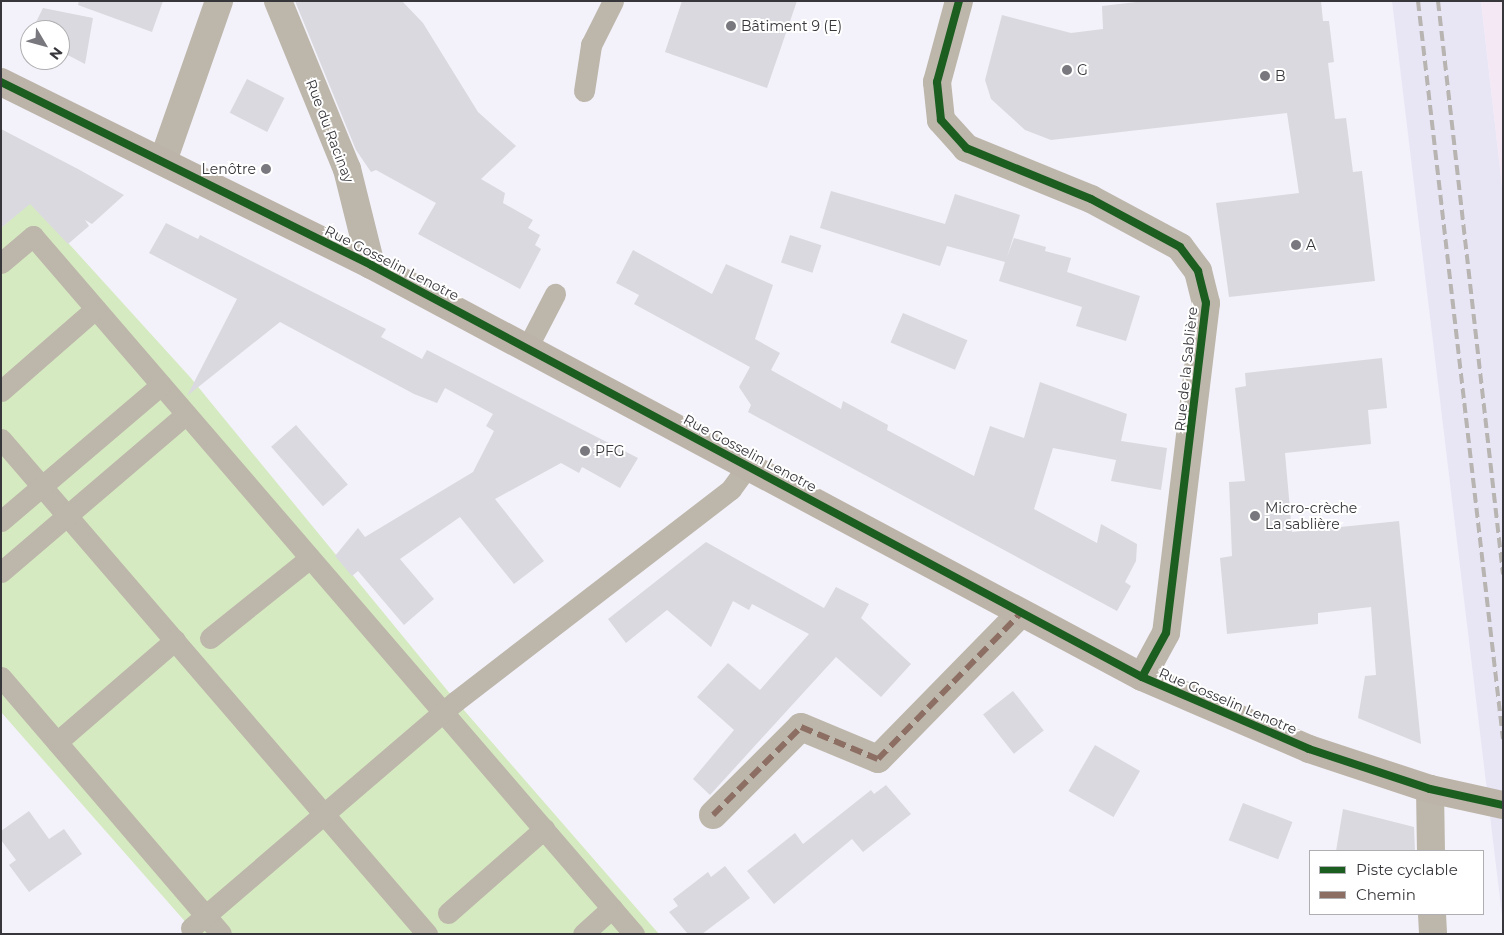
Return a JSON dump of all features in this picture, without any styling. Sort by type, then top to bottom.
[{"type":"main road","name":"Rue Gosselin Lenotre","points":[[1,82],[372,265],[1142,677],[1309,749],[1430,788],[1503,805]]},
{"type":"street","points":[[163,161],[219,1]]},
{"type":"street","name":"Rue du Racinay","points":[[278,1],[347,169],[372,265]]},
{"type":"street","name":"Rue de la Sablière","points":[[959,1],[937,82],[941,120],[966,148],[1091,199],[1180,247],[1198,271],[1206,302],[1166,633],[1142,677]]},
{"type":"street","points":[[713,815],[801,727],[878,759],[1021,613]]},
{"type":"street","points":[[1430,788],[1431,850]]},
{"type":"street","points":[[1432,915],[1433,934]]},
{"type":"lane","points":[[584,91],[591,45],[613,1]]},
{"type":"lane","points":[[1,263],[33,236],[634,934]]},
{"type":"lane","points":[[527,348],[555,294]]},
{"type":"lane","points":[[1,390],[95,309]]},
{"type":"lane","points":[[1,521],[161,385]]},
{"type":"lane","points":[[1,572],[186,414]]},
{"type":"lane","points":[[1,439],[426,933]]},
{"type":"lane","points":[[198,921],[443,712],[731,489],[748,466]]},
{"type":"lane","points":[[210,638],[310,558]]},
{"type":"lane","points":[[57,742],[175,640]]},
{"type":"lane","points":[[1,677],[57,742],[198,921],[222,934]]},
{"type":"lane","points":[[448,913],[544,829]]},
{"type":"lane","points":[[583,934],[612,908]]},
{"type":"shaded area","points":[[1392,1],[1481,1],[1503,195],[1503,924]]},
{"type":"shaded area","points":[[1481,1],[1503,1],[1503,195]]},
{"type":"green space","points":[[31,202],[190,377],[456,701],[659,934],[196,934],[1,712],[1,228]]},
{"type":"building","points":[[79,1],[163,1],[152,32],[78,5]]},
{"type":"building","points":[[295,1],[402,1],[423,23],[478,112],[516,146],[481,179],[505,193],[503,203],[533,220],[528,228],[540,235],[535,245],[541,249],[520,289],[418,234],[436,203],[376,170],[371,172],[356,150]]},
{"type":"building","name":"Bâtiment 9 (E)","points":[[682,1],[797,1],[767,88],[665,52]]},
{"type":"building","points":[[1145,1],[1321,1],[1323,21],[1329,21],[1334,62],[1328,63],[1335,119],[1346,118],[1353,172],[1362,171],[1375,281],[1229,297],[1216,203],[1299,193],[1287,113],[1051,140],[1025,130],[991,99],[985,80],[1002,15],[1071,33],[1103,29],[1102,6]]},
{"type":"building","points":[[43,8],[93,18],[85,64],[70,56],[70,20],[37,20]]},
{"type":"building","points":[[247,79],[284,98],[267,132],[230,113]]},
{"type":"building","points":[[1,129],[124,195],[92,224],[85,220],[89,226],[68,244],[30,204],[1,228]]},
{"type":"building","points":[[831,191],[945,224],[955,194],[1020,215],[1007,257],[1014,238],[1046,247],[1045,251],[1071,258],[1067,272],[1140,296],[1126,341],[1076,326],[1082,307],[999,281],[1005,262],[947,246],[940,266],[820,228]]},
{"type":"building","points":[[166,223],[198,239],[200,235],[386,329],[381,337],[422,359],[427,350],[638,458],[620,488],[582,467],[579,473],[561,463],[495,499],[544,561],[514,584],[460,517],[400,559],[434,599],[404,625],[358,571],[352,576],[335,556],[358,528],[365,537],[473,472],[494,431],[486,426],[493,414],[445,388],[437,403],[414,394],[280,322],[187,396],[237,299],[149,253]]},
{"type":"building","points":[[790,235],[821,245],[812,273],[781,263]]},
{"type":"building","points":[[633,250],[712,294],[726,264],[773,285],[755,339],[780,353],[771,370],[841,409],[843,401],[888,425],[887,430],[974,476],[990,426],[1024,438],[1040,382],[1127,414],[1121,441],[1167,448],[1161,490],[1111,481],[1118,452],[1116,460],[1053,448],[1034,509],[1097,543],[1101,524],[1137,544],[1136,561],[1125,582],[1131,586],[1117,611],[748,412],[751,405],[739,387],[750,367],[634,304],[639,295],[616,283]]},
{"type":"building","points":[[903,313],[967,340],[955,370],[890,342]]},
{"type":"building","points":[[1382,358],[1387,408],[1368,410],[1371,444],[1285,453],[1292,532],[1399,521],[1421,744],[1358,718],[1365,676],[1376,675],[1371,607],[1318,613],[1318,624],[1227,634],[1220,558],[1232,556],[1229,482],[1245,481],[1235,388],[1246,386],[1245,373]]},
{"type":"building","points":[[296,425],[348,485],[323,506],[271,447]]},
{"type":"building","points":[[706,542],[824,608],[836,587],[869,604],[861,618],[911,664],[881,697],[836,657],[710,795],[693,779],[734,730],[697,697],[728,663],[760,690],[809,634],[752,604],[749,610],[733,601],[711,647],[667,610],[626,643],[608,619]]},
{"type":"building","points":[[1013,691],[1044,730],[1014,754],[983,714]]},
{"type":"building","points":[[1095,745],[1140,771],[1114,817],[1068,791]]},
{"type":"building","points":[[886,785],[911,814],[863,852],[852,839],[774,904],[747,871],[795,833],[803,844],[871,790],[874,794]]},
{"type":"building","points":[[1243,803],[1292,822],[1278,859],[1229,840]]},
{"type":"building","points":[[1343,809],[1414,827],[1415,850],[1336,850]]},
{"type":"building","points":[[29,811],[49,839],[64,829],[82,854],[29,892],[9,865],[16,860],[1,840],[1,831]]},
{"type":"building","points":[[725,866],[750,898],[702,934],[688,934],[669,912],[678,906],[673,899],[708,872],[711,877]]},
{"type":"railway","points":[[1418,1],[1503,739]]},
{"type":"railway","points":[[1438,1],[1503,574]]},
{"type":"marked path","points":[[713,815],[801,727],[878,759],[1021,613]]},
{"type":"cycle path","points":[[959,1],[937,82],[941,120],[966,148],[1091,199],[1180,247],[1198,271],[1206,303],[1166,633],[1142,677]]},
{"type":"cycle path","points":[[1,82],[371,265],[1142,677],[1309,749],[1430,789],[1503,805]]},
{"type":"place","name":"Bâtiment 9 (E)","points":[[731,26]]},
{"type":"place","name":"G","points":[[1067,70]]},
{"type":"place","name":"B","points":[[1265,76]]},
{"type":"place","name":"Lenôtre","points":[[266,169]]},
{"type":"place","name":"A","points":[[1296,245]]},
{"type":"place","name":"PFG","points":[[585,451]]},
{"type":"place","name":"Micro-crèche La sablière","points":[[1255,516]]}]
